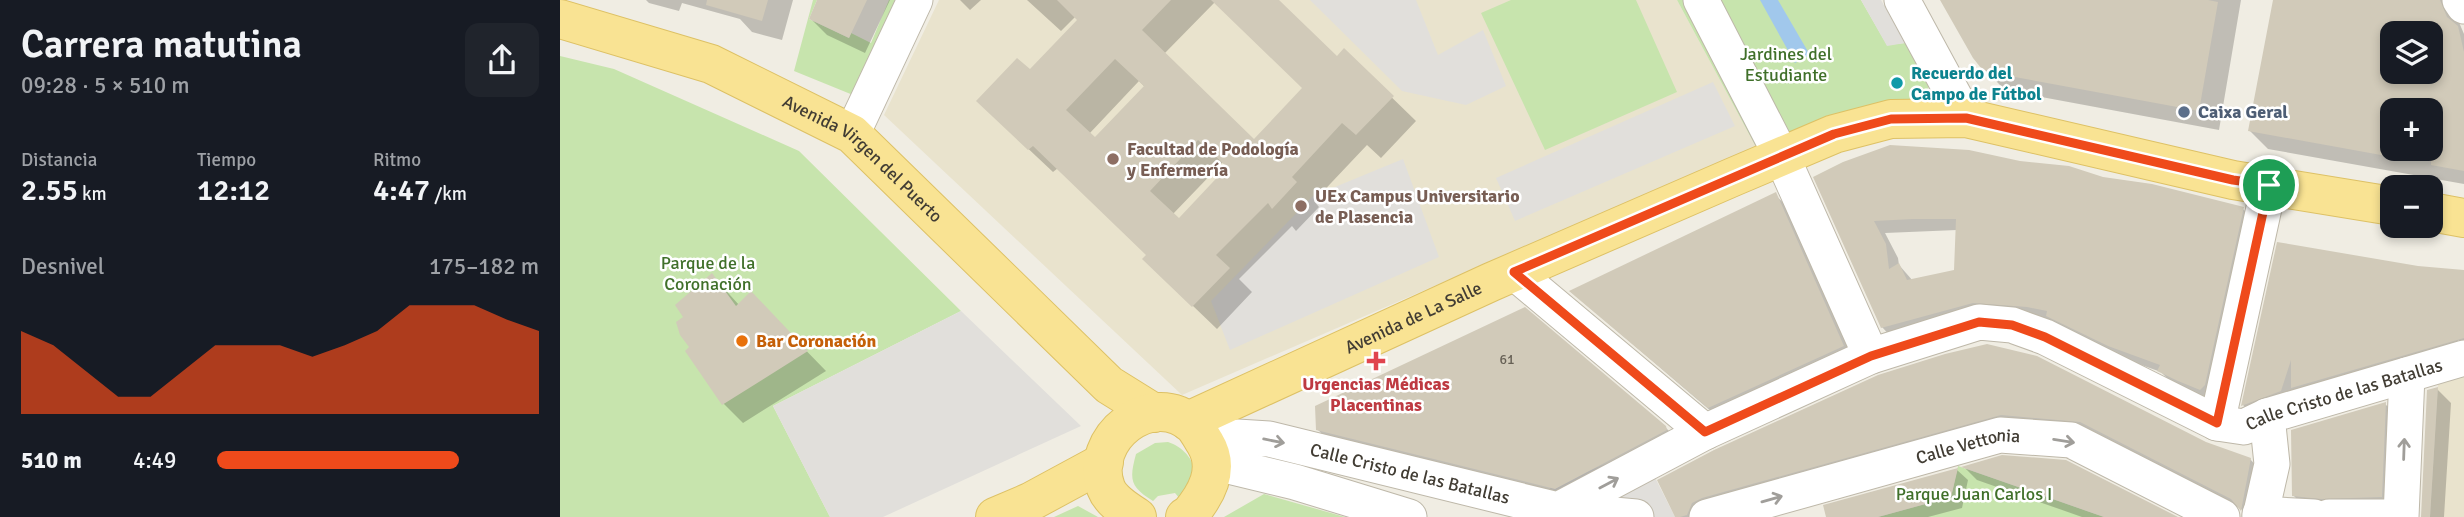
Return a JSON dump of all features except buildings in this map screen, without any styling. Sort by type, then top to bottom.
[{"type":"main road","name":"Avenida Virgen del Puerto","points":[[560,19],[711,64],[852,134],[1109,385],[1185,453]]},
{"type":"main road","name":"Avenida de La Salle","points":[[1185,453],[1283,379],[1514,272],[1834,134],[1891,119],[1966,118],[2233,180],[2380,204]]},
{"type":"main road","points":[[2443,214],[2464,218]]},
{"type":"main road","points":[[1137,517],[1122,508],[1105,475],[1115,434],[1185,453]]},
{"type":"main road","points":[[995,517],[1105,475]]},
{"type":"street","points":[[852,134],[915,0]]},
{"type":"street","points":[[1701,0],[1782,157],[1871,356]]},
{"type":"street","points":[[1902,0],[1966,118]]},
{"type":"street","points":[[2460,0],[2464,6]]},
{"type":"street","points":[[2217,423],[2269,185]]},
{"type":"street","points":[[1514,272],[1705,432]]},
{"type":"street","name":"Calle Cristo de las Batallas","points":[[1185,453],[1237,437],[1269,439],[1558,510],[1705,432],[1871,356],[1979,322],[2012,325],[2045,337],[2217,423],[2244,427],[2267,416],[2464,358]]},
{"type":"street","points":[[2401,517],[2407,375]]},
{"type":"street","points":[[2267,416],[2272,464],[2260,515],[2314,517]]},
{"type":"street","name":"Calle Vettonia","points":[[1707,517],[2000,435],[2071,440],[2222,517]]},
{"type":"street","points":[[1185,453],[1245,485],[1303,485],[1409,517]]},
{"type":"street","points":[[1558,510],[1636,517]]},
{"type":"street","points":[[2329,517],[2386,517]]},
{"type":"shaded area","name":"UEx Campus Universitario de Plasencia","points":[[939,0],[1677,0],[1756,147],[1182,395],[884,115]]},
{"type":"shaded area","points":[[1310,0],[1416,0],[1438,55],[1483,30],[1506,86],[1466,105],[1402,91]]},
{"type":"shaded area","points":[[1861,0],[1881,0],[1905,43],[1887,46]]},
{"type":"shaded area","points":[[1713,82],[1735,126],[1515,221],[1496,178]]},
{"type":"shaded area","points":[[1403,159],[1439,257],[1230,350],[1211,301],[1313,196]]},
{"type":"shaded area","points":[[961,311],[1081,426],[883,517],[830,517],[773,406]]},
{"type":"shaded area","points":[[2464,376],[2464,517],[2430,517],[2438,383]]},
{"type":"shaded area","points":[[1641,450],[1675,517],[1554,517],[1550,486]]},
{"type":"green space","points":[[813,0],[817,0],[809,19],[849,38],[851,33],[871,43],[889,0],[899,0],[853,95],[794,71]]},
{"type":"green space","points":[[1511,0],[1636,0],[1677,92],[1545,150],[1481,13]]},
{"type":"green space","name":"Jardines del Estudiante","points":[[1677,0],[1861,0],[1887,45],[1905,43],[1929,85],[1927,95],[1922,101],[1756,147]]},
{"type":"green space","name":"Parque de la Coronación","points":[[560,56],[614,69],[799,151],[961,311],[773,406],[830,517],[560,517]]},
{"type":"green space","points":[[1168,442],[1186,453],[1193,465],[1194,479],[1180,499],[1175,493],[1158,496],[1153,501],[1133,482],[1132,470],[1136,454],[1155,443]]},
{"type":"green space","name":"Parque Juan Carlos I","points":[[1958,466],[2104,517],[1878,517],[1951,497]]},
{"type":"green space","points":[[1264,494],[1345,517],[1224,517]]},
{"type":"green space","points":[[1078,506],[1098,517],[1054,517]]},
{"type":"water","points":[[1760,0],[1778,0],[1810,55],[1795,63]]},
{"type":"place","name":"Recuerdo del Campo de Fútbol","points":[[1897,83]]},
{"type":"place","name":"Caixa Geral","points":[[2184,112]]},
{"type":"place","name":"Facultad de Podología y Enfermería","points":[[1113,159]]},
{"type":"place","name":"UEx Campus Universitario de Plasencia","points":[[1301,206]]},
{"type":"place","name":"Bar Coronación","points":[[742,341]]},
{"type":"place","name":"Urgencias Médicas Placentinas","points":[[1376,361]]},
{"type":"route","points":[[1966,118],[2233,180],[2269,185],[2217,423],[2045,337],[2012,325],[1979,322],[1871,356],[1705,432],[1514,272],[1834,134],[1891,119],[1966,118]]}]
